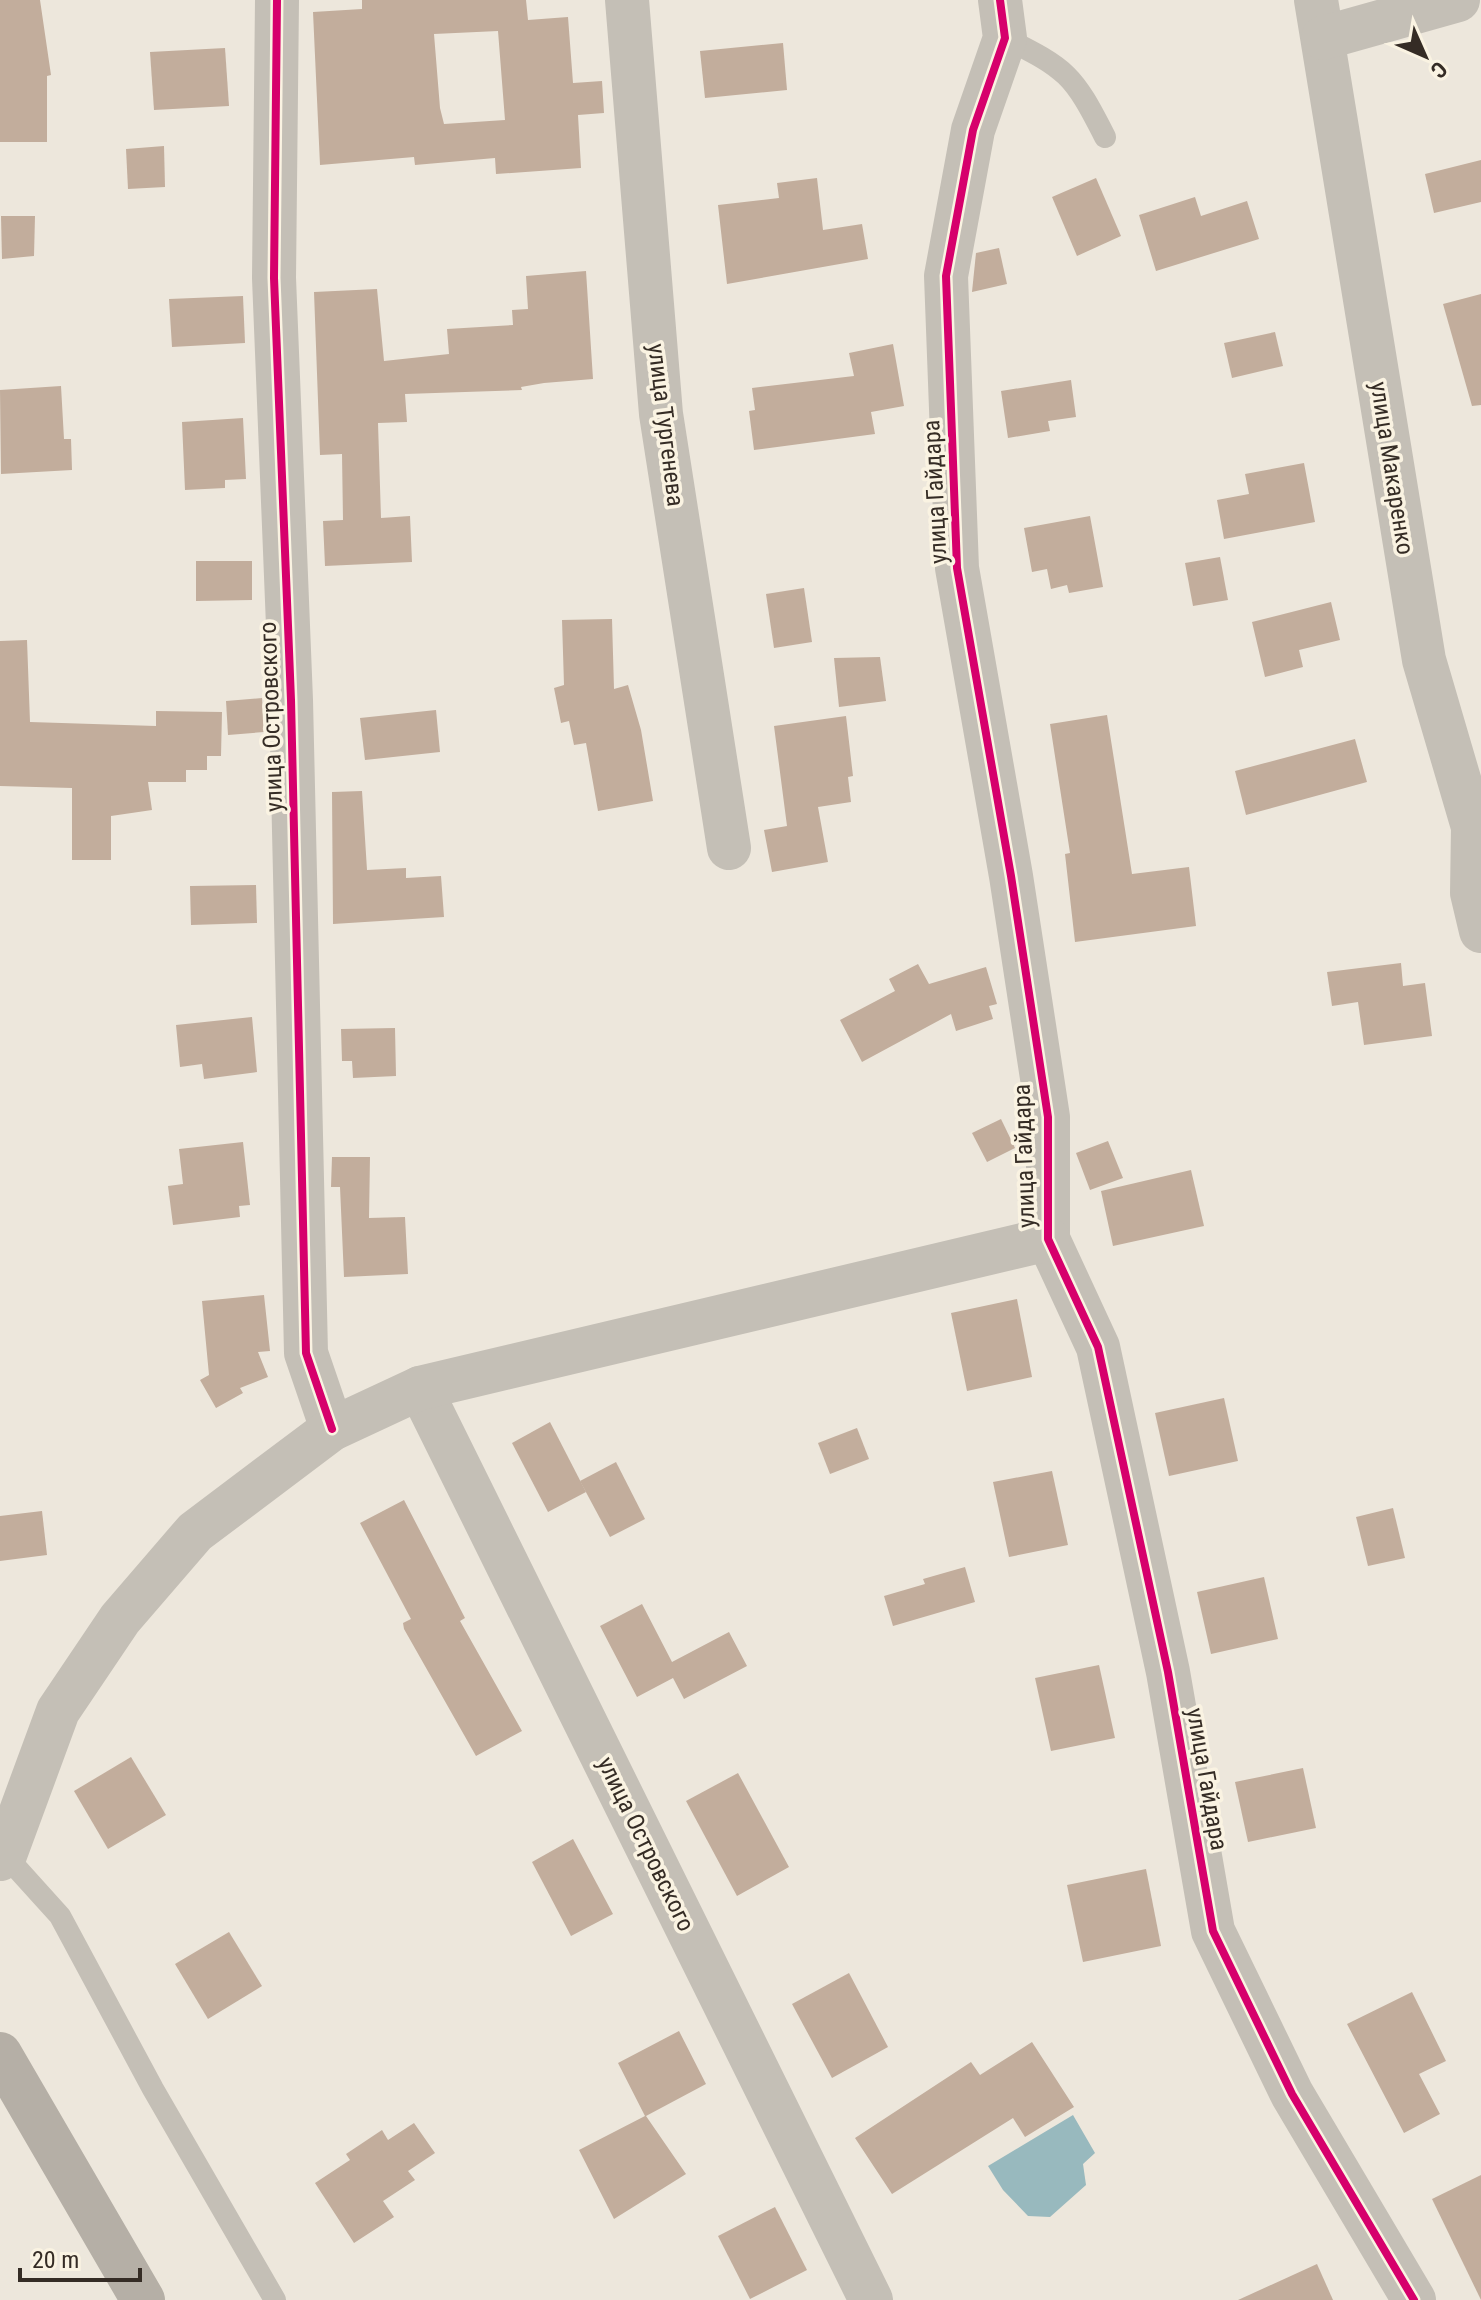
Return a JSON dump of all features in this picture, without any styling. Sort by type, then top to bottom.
[{"type":"street","name":"улица Островского","points":[[277,0],[274,278],[291,700],[306,1353],[332,1429]]},
{"type":"street","name":"улица Тургенева","points":[[627,0],[661,414],[729,848]]},
{"type":"street","points":[[1319,19],[1458,0]]},
{"type":"street","name":"улица Гайдара","points":[[1002,19],[973,130],[946,276],[957,568],[1011,876],[1048,1117],[1048,1239],[1098,1347],[1168,1672],[1213,1931],[1292,2094],[1414,2300]]},
{"type":"street","name":"улица Макаренко","points":[[1319,19],[1424,660],[1473,827],[1472,893],[1481,931]]},
{"type":"street","points":[[2,1857],[58,1711],[120,1619],[195,1532],[332,1429],[420,1388],[1048,1239]]},
{"type":"street","name":"улица Островского","points":[[420,1388],[871,2300]]},
{"type":"street","points":[[0,2054],[143,2300]]},
{"type":"lane","points":[[1002,19],[1059,65],[1083,93],[1105,137]]},
{"type":"lane","points":[[2,1857],[60,1916],[153,2089],[275,2300]]},
{"type":"water","points":[[1073,2115],[1095,2153],[1083,2164],[1086,2185],[1050,2217],[1028,2216],[1003,2190],[988,2166]]},
{"type":"building","points":[[0,0],[40,0],[51,75],[47,76],[47,142],[0,142]]},
{"type":"building","points":[[362,0],[526,0],[528,20],[568,17],[573,83],[602,81],[604,113],[578,115],[581,168],[496,174],[495,158],[415,165],[414,157],[320,165],[313,12],[362,9]],"holes":[[[498,31],[505,120],[444,124],[434,34]]]},
{"type":"building","points":[[783,43],[787,90],[705,98],[700,51]]},
{"type":"building","points":[[225,48],[229,106],[154,110],[150,52]]},
{"type":"building","points":[[164,146],[165,187],[128,189],[126,149]]},
{"type":"building","points":[[1481,160],[1481,202],[1434,213],[1425,174]]},
{"type":"building","points":[[817,178],[823,230],[862,224],[868,259],[727,284],[718,205],[779,198],[777,183]]},
{"type":"building","points":[[1096,178],[1121,236],[1077,256],[1052,197]]},
{"type":"building","points":[[1195,197],[1201,216],[1247,201],[1259,239],[1156,271],[1139,215]]},
{"type":"building","points":[[1,216],[35,216],[34,256],[2,259]]},
{"type":"building","points":[[999,248],[1007,284],[972,292],[976,253]]},
{"type":"building","points":[[586,271],[593,379],[544,383],[521,387],[522,390],[405,394],[407,422],[378,423],[381,518],[410,516],[412,562],[325,566],[323,521],[343,520],[342,454],[320,455],[314,292],[377,289],[384,361],[449,354],[447,329],[513,325],[512,310],[528,309],[526,276]]},
{"type":"building","points":[[1481,294],[1481,405],[1472,406],[1443,304]]},
{"type":"building","points":[[243,296],[245,343],[172,347],[169,299]]},
{"type":"building","points":[[1275,332],[1283,366],[1232,378],[1224,343]]},
{"type":"building","points":[[893,344],[904,406],[871,412],[875,434],[754,450],[749,411],[755,410],[752,388],[854,376],[849,353]]},
{"type":"building","points":[[1071,380],[1076,417],[1048,421],[1050,431],[1008,438],[1001,391]]},
{"type":"building","points":[[61,386],[64,439],[71,439],[72,470],[1,474],[0,390]]},
{"type":"building","points":[[243,418],[246,479],[225,480],[225,488],[185,490],[182,422]]},
{"type":"building","points":[[1304,463],[1315,522],[1224,539],[1217,500],[1249,494],[1245,474]]},
{"type":"building","points":[[1090,516],[1103,587],[1069,593],[1067,585],[1051,589],[1047,569],[1032,572],[1024,528]]},
{"type":"building","points":[[1220,557],[1228,600],[1193,606],[1185,563]]},
{"type":"building","points":[[196,561],[252,561],[252,600],[196,601]]},
{"type":"building","points":[[804,588],[812,642],[774,648],[766,594]]},
{"type":"building","points":[[1331,602],[1340,640],[1299,650],[1303,667],[1265,677],[1252,622]]},
{"type":"building","points":[[612,619],[614,689],[628,685],[641,730],[653,801],[598,811],[586,743],[574,745],[569,721],[561,723],[554,688],[564,685],[562,620]]},
{"type":"building","points":[[27,640],[30,722],[156,726],[156,711],[222,712],[221,756],[207,756],[207,770],[186,770],[186,782],[148,782],[152,810],[111,816],[111,860],[72,860],[72,788],[0,786],[0,641]]},
{"type":"building","points":[[880,657],[886,701],[839,707],[834,658]]},
{"type":"building","points":[[262,698],[264,732],[228,735],[226,701]]},
{"type":"building","points":[[436,710],[440,752],[365,760],[360,718]]},
{"type":"building","points":[[1107,715],[1132,874],[1189,867],[1196,926],[1075,942],[1065,854],[1070,853],[1050,724]]},
{"type":"building","points":[[846,716],[853,776],[848,777],[851,802],[818,807],[828,862],[772,872],[764,830],[787,826],[774,726]]},
{"type":"building","points":[[1355,739],[1367,782],[1246,815],[1235,771]]},
{"type":"building","points":[[362,791],[367,870],[406,868],[406,878],[441,876],[444,917],[333,924],[332,792]]},
{"type":"building","points":[[256,885],[257,923],[191,925],[190,886]]},
{"type":"building","points":[[1401,963],[1403,986],[1425,983],[1432,1036],[1364,1045],[1358,1002],[1332,1006],[1327,972]]},
{"type":"building","points":[[918,964],[929,984],[986,967],[997,1004],[989,1006],[993,1019],[956,1031],[951,1014],[862,1062],[840,1020],[895,991],[889,979]]},
{"type":"building","points":[[252,1017],[257,1072],[204,1079],[202,1064],[180,1067],[176,1025]]},
{"type":"building","points":[[395,1028],[396,1076],[353,1078],[352,1061],[342,1061],[341,1029]]},
{"type":"building","points":[[1001,1119],[1015,1148],[987,1162],[972,1133]]},
{"type":"building","points":[[1108,1141],[1123,1178],[1090,1190],[1076,1153]]},
{"type":"building","points":[[243,1142],[250,1205],[239,1206],[240,1217],[173,1225],[168,1186],[183,1184],[179,1149]]},
{"type":"building","points":[[332,1157],[370,1157],[369,1218],[405,1217],[408,1274],[344,1277],[340,1187],[331,1187]]},
{"type":"building","points":[[1191,1170],[1204,1226],[1113,1246],[1101,1191]]},
{"type":"building","points":[[264,1295],[270,1351],[258,1352],[268,1377],[240,1388],[243,1393],[216,1408],[200,1380],[209,1375],[202,1301]]},
{"type":"building","points":[[1017,1299],[1032,1377],[967,1391],[951,1313]]},
{"type":"building","points":[[1224,1398],[1238,1461],[1169,1476],[1155,1413]]},
{"type":"building","points":[[550,1422],[586,1492],[548,1512],[512,1443]]},
{"type":"building","points":[[857,1428],[869,1459],[830,1474],[818,1443]]},
{"type":"building","points":[[616,1462],[645,1519],[610,1537],[580,1481]]},
{"type":"building","points":[[1052,1471],[1068,1545],[1009,1557],[993,1482]]},
{"type":"building","points":[[404,1500],[465,1618],[460,1621],[522,1731],[476,1756],[404,1629],[403,1623],[411,1619],[360,1523]]},
{"type":"building","points":[[1393,1508],[1405,1558],[1368,1566],[1356,1517]]},
{"type":"building","points":[[42,1511],[47,1555],[0,1561],[0,1516]]},
{"type":"building","points":[[965,1567],[975,1602],[893,1626],[884,1596],[925,1584],[923,1579]]},
{"type":"building","points":[[1264,1577],[1278,1639],[1211,1654],[1197,1592]]},
{"type":"building","points":[[642,1604],[672,1662],[729,1632],[747,1666],[684,1699],[673,1678],[637,1697],[600,1626]]},
{"type":"building","points":[[1099,1665],[1115,1738],[1051,1751],[1035,1678]]},
{"type":"building","points":[[131,1757],[166,1815],[108,1849],[74,1791]]},
{"type":"building","points":[[1303,1768],[1316,1828],[1248,1842],[1235,1782]]},
{"type":"building","points":[[738,1773],[789,1867],[737,1896],[686,1801]]},
{"type":"building","points":[[573,1839],[613,1914],[571,1936],[532,1862]]},
{"type":"building","points":[[1146,1869],[1161,1946],[1083,1962],[1067,1885]]},
{"type":"building","points":[[229,1932],[262,1986],[208,2019],[175,1964]]},
{"type":"building","points":[[849,1973],[888,2047],[832,2078],[792,2004]]},
{"type":"building","points":[[1412,1992],[1446,2061],[1419,2074],[1440,2114],[1404,2133],[1347,2024]]},
{"type":"building","points":[[679,2031],[706,2084],[646,2116],[686,2174],[614,2219],[579,2150],[645,2116],[618,2063]]},
{"type":"building","points":[[1032,2042],[1074,2107],[1025,2137],[1013,2118],[892,2194],[855,2138],[971,2062],[980,2075]]},
{"type":"building","points":[[414,2123],[435,2153],[408,2171],[415,2180],[383,2201],[394,2217],[354,2243],[315,2183],[350,2160],[346,2154],[382,2130],[388,2140]]},
{"type":"building","points":[[1481,2175],[1481,2300],[1432,2199]]},
{"type":"building","points":[[775,2207],[807,2270],[750,2299],[718,2236]]},
{"type":"building","points":[[1317,2264],[1333,2300],[1238,2300]]},
{"type":"cycle path","points":[[277,0],[274,278],[291,700],[306,1353],[332,1429]]},
{"type":"cycle path","points":[[1000,0],[1005,38],[973,130],[946,276],[957,568],[1011,876],[1048,1117],[1048,1239],[1098,1347],[1168,1672],[1213,1931],[1292,2094],[1414,2300]]}]
